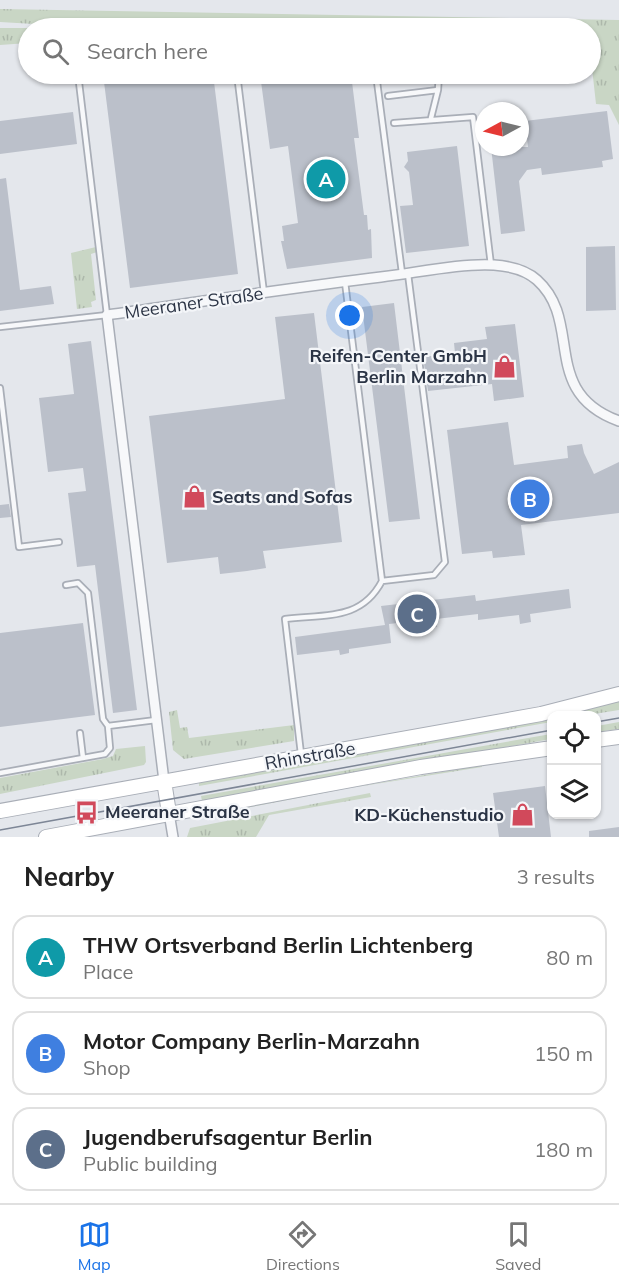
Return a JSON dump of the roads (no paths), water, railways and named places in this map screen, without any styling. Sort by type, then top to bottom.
[{"type":"main road","name":"Rhinstraße","points":[[0,811],[541,714],[619,694]]},
{"type":"main road","points":[[601,739],[619,737]]},
{"type":"main road","name":"Rhinstraße","points":[[46,837],[421,767],[547,749]]},
{"type":"main road","points":[[165,781],[169,813]]},
{"type":"street","name":"Meeraner Straße","points":[[165,781],[107,315],[405,274],[491,265],[512,268],[537,280],[552,303],[557,316],[567,368],[581,396],[592,408],[619,421]]},
{"type":"street","points":[[169,813],[173,837]]},
{"type":"lane","points":[[0,327],[107,315],[79,84]]},
{"type":"lane","points":[[238,84],[264,293]]},
{"type":"lane","points":[[377,84],[445,562],[434,575],[382,581]]},
{"type":"lane","points":[[431,118],[438,84]]},
{"type":"lane","points":[[388,96],[438,90]]},
{"type":"lane","points":[[394,123],[431,118],[473,117],[491,265]]},
{"type":"lane","points":[[302,758],[285,619],[356,610],[372,598],[382,581],[345,282]]},
{"type":"lane","points":[[0,388],[19,547],[58,542]]},
{"type":"lane","points":[[0,465],[9,464]]},
{"type":"lane","points":[[0,773],[105,754],[110,748],[108,726],[103,719],[88,593],[78,583],[66,585]]},
{"type":"lane","points":[[108,726],[156,720]]},
{"type":"lane","points":[[80,733],[83,758]]},
{"type":"tram line","points":[[601,721],[619,718]]},
{"type":"tram line","points":[[0,830],[547,731]]},
{"type":"place","name":"THW Ortsverband Berlin Lichtenberg","points":[[326,179]]},
{"type":"place","name":"Reifen-Center GmbH Berlin Marzahn","points":[[505,366]]},
{"type":"place","name":"Seats and Sofas","points":[[194,497]]},
{"type":"place","name":"Motor Company Berlin-Marzahn","points":[[530,499]]},
{"type":"place","name":"Jugendberufsagentur Berlin","points":[[417,614]]},
{"type":"place","name":"Meeraner Straße","points":[[87,812]]},
{"type":"place","name":"KD-Küchenstudio","points":[[522,815]]}]
